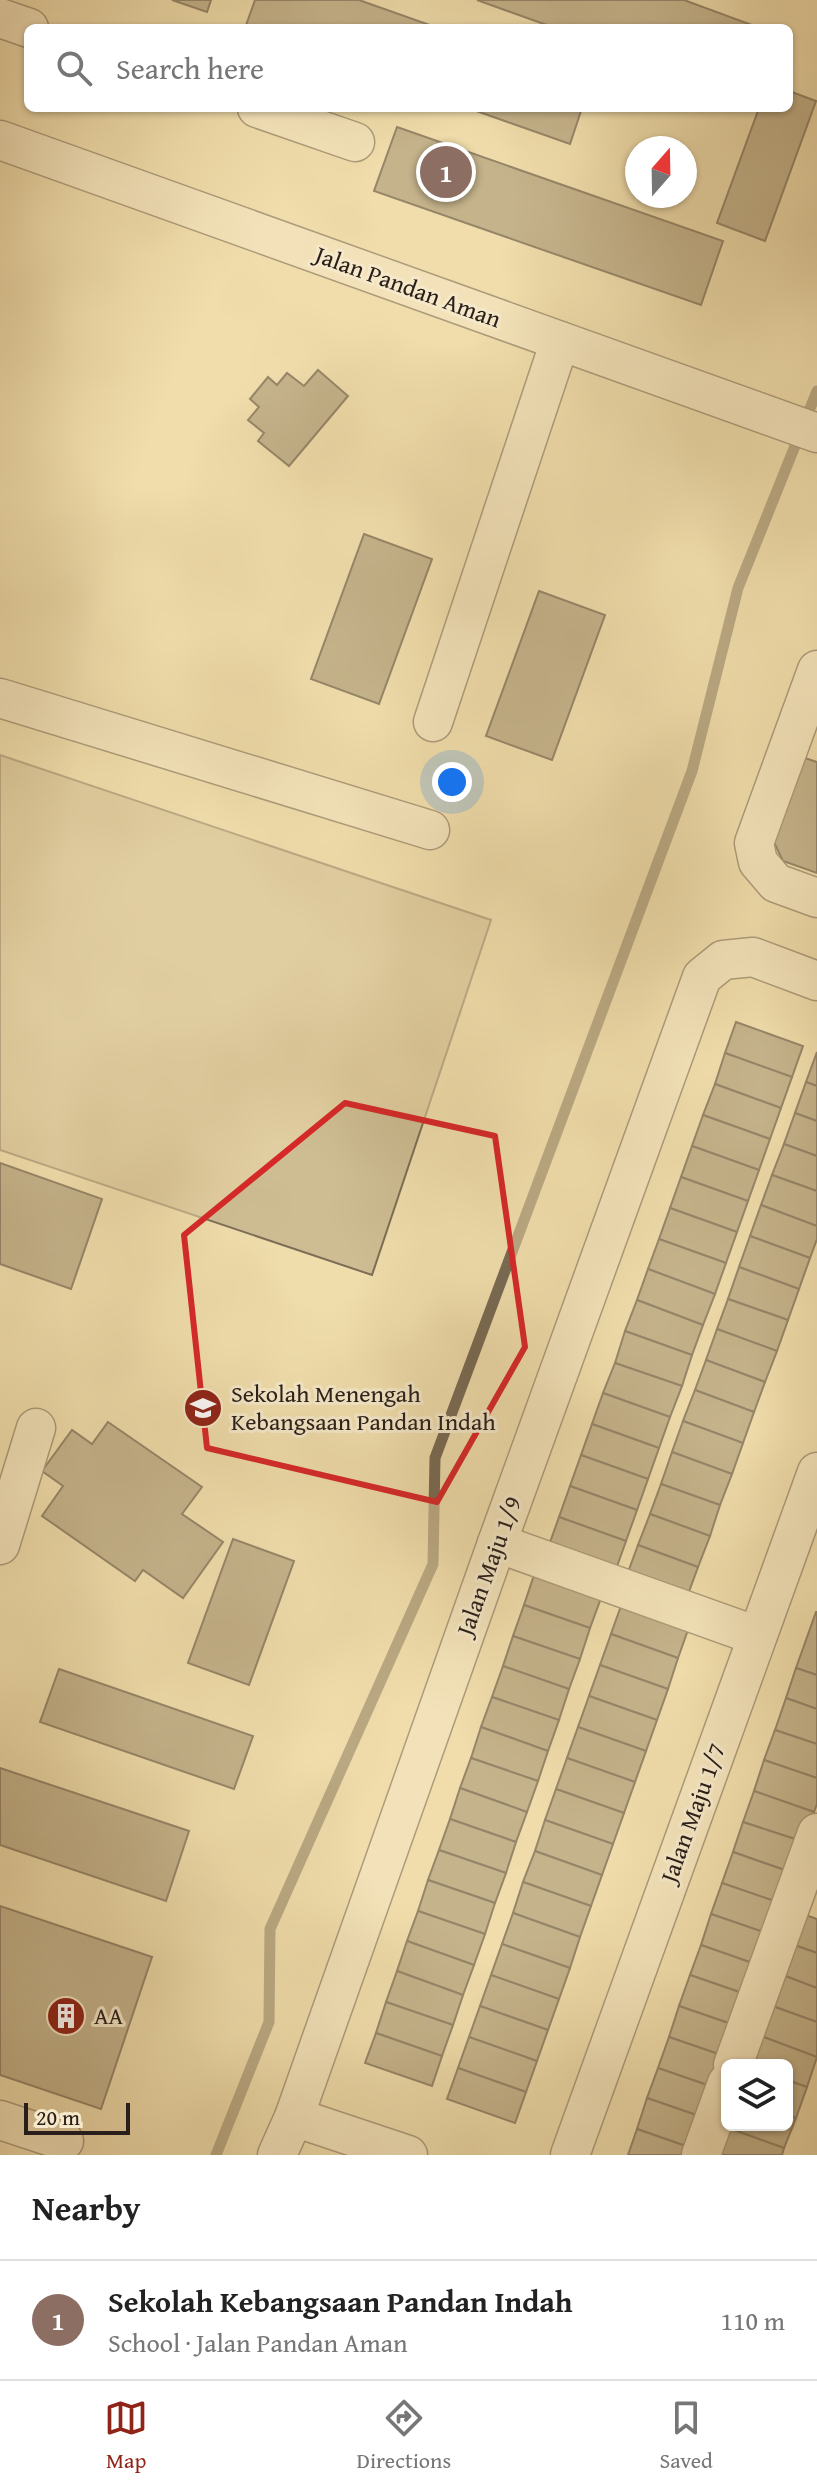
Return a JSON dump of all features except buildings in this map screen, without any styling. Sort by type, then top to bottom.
[{"type":"street","points":[[0,18],[24,26]]},
{"type":"street","points":[[269,112],[355,142]]},
{"type":"street","name":"Jalan Pandan Aman","points":[[0,140],[817,433]]},
{"type":"street","points":[[433,722],[560,341]]},
{"type":"street","points":[[817,670],[802,753],[754,843],[758,862],[776,883],[817,898]]},
{"type":"street","points":[[0,698],[430,830]]},
{"type":"street","name":"Jalan Maju 1/9","points":[[277,2155],[294,2117],[702,977],[723,960],[753,957],[817,981]]},
{"type":"street","points":[[0,1545],[36,1428]]},
{"type":"street","name":"Jalan Maju 1/7","points":[[570,2155],[757,1636],[805,1548],[817,1472]]},
{"type":"street","points":[[497,1543],[757,1636]]},
{"type":"street","points":[[735,2059],[817,1833]]},
{"type":"street","points":[[701,2155],[721,2100]]},
{"type":"street","points":[[294,2117],[408,2155]]},
{"type":"street","points":[[0,2120],[64,2141]]},
{"type":"highlighted area","points":[[345,1103],[495,1136],[525,1347],[437,1502],[207,1448],[184,1235]]},
{"type":"shaded area","points":[[0,755],[491,920],[372,1275],[0,1150]]},
{"type":"waterway","points":[[216,2155],[269,2022],[270,1929],[433,1564],[435,1458],[692,771],[738,588],[817,391]]},
{"type":"place","name":"Sekolah Kebangsaan Pandan Indah","points":[[446,172]]},
{"type":"place","name":"Sekolah Menengah Kebangsaan Pandan Indah","points":[[203,1408]]},
{"type":"place","name":"AA","points":[[66,2016]]}]
